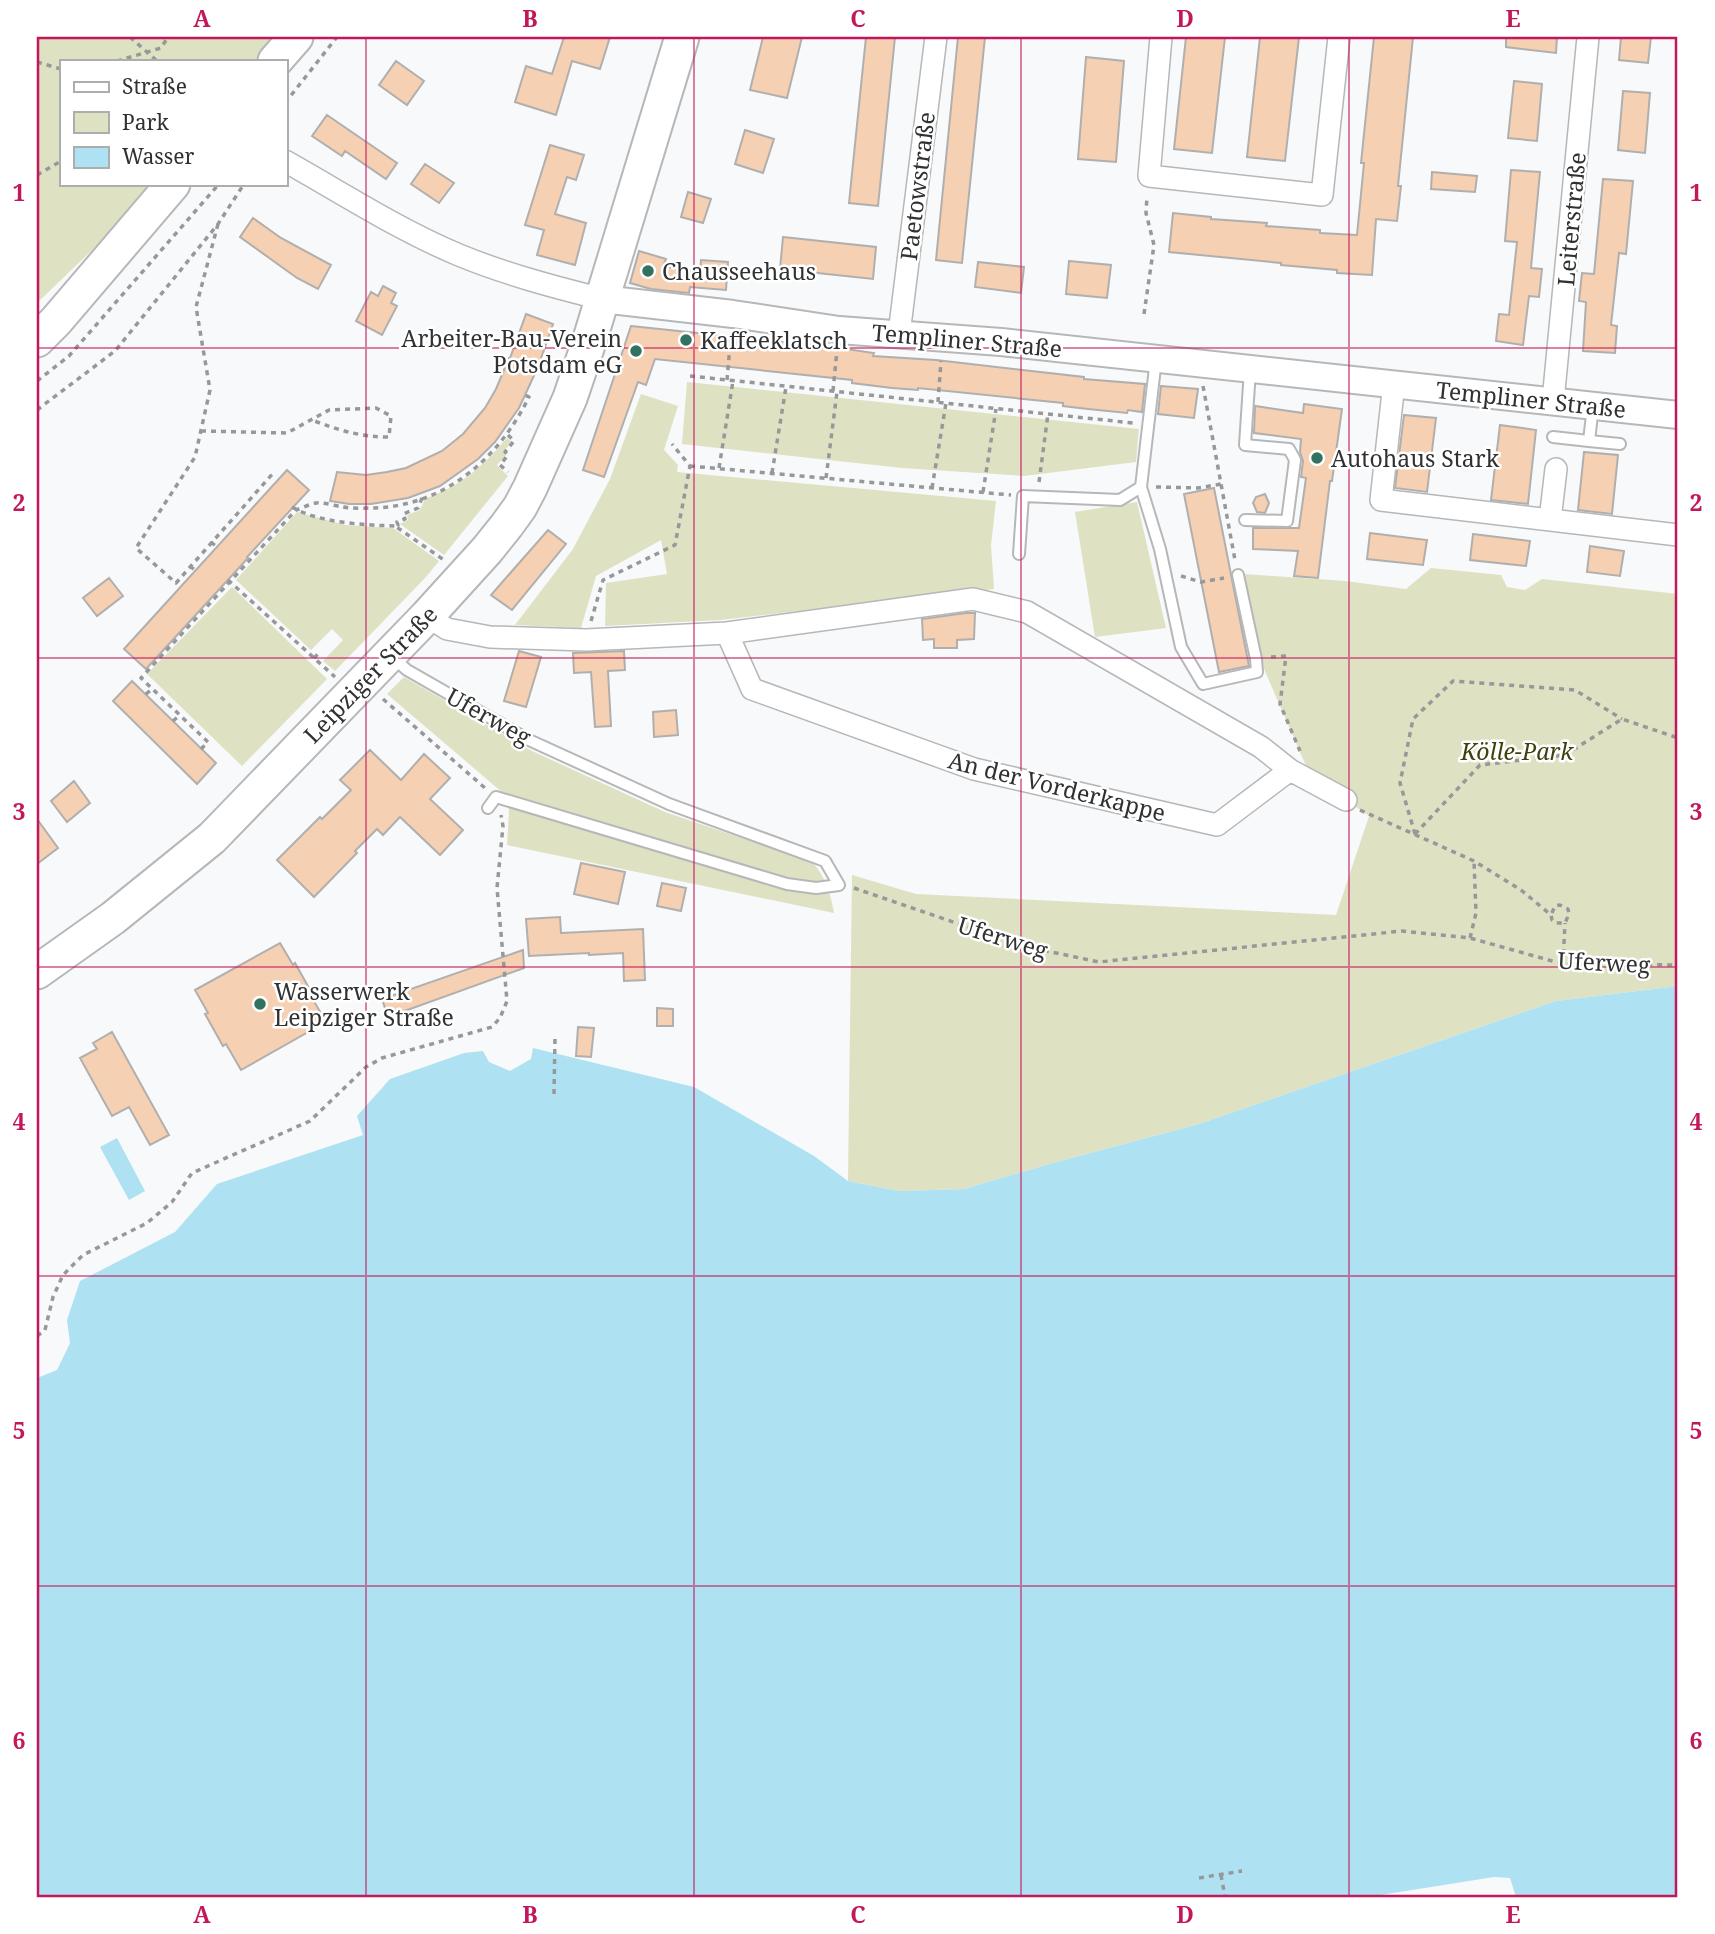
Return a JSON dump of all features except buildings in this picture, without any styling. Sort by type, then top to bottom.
[{"type":"main road","points":[[276,60],[296,37]]},
{"type":"main road","name":"Leipziger Straße","points":[[37,972],[113,918],[212,838],[427,616],[501,533],[525,498],[570,398],[682,37]]},
{"type":"main road","points":[[37,340],[171,186]]},
{"type":"street","name":"Paetowstraße","points":[[899,334],[936,37]]},
{"type":"street","points":[[1161,37],[1149,176],[1322,195],[1339,37]]},
{"type":"street","name":"Leiterstraße","points":[[1553,401],[1588,37]]},
{"type":"street","name":"Templiner Straße","points":[[287,162],[419,237],[459,255],[501,271],[602,299],[733,314],[839,330],[1014,343],[1678,415]]},
{"type":"street","points":[[1394,383],[1381,500],[1678,535]]},
{"type":"street","points":[[1550,520],[1556,469]]},
{"type":"street","points":[[427,616],[447,629],[490,637],[586,640],[727,633],[973,599],[1027,612],[1261,747],[1290,769],[1346,800]]},
{"type":"street","name":"An der Vorderkappe","points":[[727,633],[752,689],[974,769],[1217,825],[1290,769]]},
{"type":"lane","points":[[1156,358],[1141,487],[1160,549],[1181,647],[1203,684],[1257,672],[1238,575]]},
{"type":"lane","points":[[1245,520],[1287,521],[1295,460],[1289,449],[1245,445],[1250,367]]},
{"type":"lane","points":[[1589,441],[1593,406]]},
{"type":"lane","points":[[1553,437],[1620,444]]},
{"type":"lane","points":[[1019,554],[1023,496],[1120,500],[1141,487]]},
{"type":"lane","name":"Uferweg","points":[[390,655],[407,670],[528,740],[669,804],[825,861],[839,885]]},
{"type":"lane","points":[[488,808],[496,797],[787,884],[816,888],[839,885]]},
{"type":"path","points":[[130,37],[156,60]]},
{"type":"path","points":[[120,60],[161,48],[169,37]]},
{"type":"path","points":[[287,100],[337,37]]},
{"type":"path","points":[[37,62],[60,69]]},
{"type":"path","points":[[37,175],[60,162]]},
{"type":"path","points":[[1144,314],[1154,245],[1146,213],[1149,176]]},
{"type":"path","points":[[37,381],[69,356],[217,186]]},
{"type":"path","points":[[37,410],[115,351],[218,224],[243,186]]},
{"type":"path","points":[[218,224],[196,307],[210,390],[195,457],[136,548],[176,583],[275,471]]},
{"type":"path","points":[[727,380],[733,314]]},
{"type":"path","points":[[825,478],[839,330]]},
{"type":"path","points":[[938,402],[944,338]]},
{"type":"path","points":[[1165,571],[1200,582],[1238,575],[1203,382],[1206,363]]},
{"type":"path","points":[[690,376],[1148,425]]},
{"type":"path","points":[[719,468],[733,381]]},
{"type":"path","points":[[772,473],[786,387]]},
{"type":"path","points":[[201,749],[208,741],[141,678],[294,509],[317,503],[374,508],[403,504],[443,490],[468,475],[508,435],[529,397],[525,395]]},
{"type":"path","points":[[932,488],[946,403]]},
{"type":"path","points":[[201,431],[287,433],[329,410],[376,408],[391,416],[389,437],[344,432],[312,420]]},
{"type":"path","points":[[982,492],[996,409]]},
{"type":"path","points":[[1037,497],[1048,414]]},
{"type":"path","points":[[500,465],[508,455],[505,452],[514,441],[508,435]]},
{"type":"path","points":[[672,444],[690,466],[1023,496]]},
{"type":"path","points":[[586,640],[603,580],[675,545],[690,466]]},
{"type":"path","points":[[1141,487],[1198,488],[1221,484]]},
{"type":"path","points":[[395,526],[398,525],[397,522],[405,519],[403,514],[418,508],[422,498]]},
{"type":"path","points":[[294,509],[345,522],[395,526],[465,574]]},
{"type":"path","points":[[211,542],[218,548]]},
{"type":"path","points":[[201,554],[206,560]]},
{"type":"path","points":[[190,566],[196,571]]},
{"type":"path","points":[[230,582],[352,693]]},
{"type":"path","points":[[314,658],[320,652]]},
{"type":"path","points":[[1271,657],[1286,656],[1280,704],[1313,782]]},
{"type":"path","points":[[1415,834],[1400,783],[1413,719],[1453,681],[1575,690],[1622,719],[1678,738]]},
{"type":"path","points":[[146,694],[152,688]]},
{"type":"path","points":[[37,1336],[45,1330],[53,1297],[63,1275],[83,1255],[147,1223],[172,1202],[192,1173],[310,1121],[366,1067],[382,1058],[492,1027],[500,1018],[507,1001],[497,888],[503,826],[496,797],[398,713]]},
{"type":"path","points":[[173,721],[180,715]]},
{"type":"path","points":[[1415,834],[1480,765],[1565,755],[1622,719]]},
{"type":"path","points":[[1346,800],[1369,816],[1474,861],[1521,890],[1551,915],[1556,923],[1565,923]]},
{"type":"path","points":[[1470,939],[1476,913],[1474,861]]},
{"type":"path","name":"Uferweg","points":[[839,885],[858,889],[1023,946],[1099,962],[1402,931],[1470,939],[1563,964],[1678,965]]},
{"type":"path","points":[[1551,915],[1555,906],[1568,909],[1563,964]]},
{"type":"path","points":[[554,1094],[555,1037]]},
{"type":"path","points":[[1199,1878],[1242,1871]]},
{"type":"path","points":[[1220,1875],[1225,1897]]},
{"type":"green space","points":[[37,37],[278,37],[258,60],[60,60],[60,186],[150,186],[113,230],[37,303]]},
{"type":"green space","points":[[687,382],[1139,429],[1136,462],[1024,476],[902,468],[682,444]]},
{"type":"green space","points":[[641,394],[678,406],[664,450],[678,465],[677,472],[996,501],[991,545],[994,589],[720,620],[605,626],[606,583],[667,574],[661,540],[596,576],[581,628],[515,625],[573,549],[610,479]]},
{"type":"green space","points":[[507,438],[512,442],[497,465],[508,476],[444,555],[400,524],[408,520],[407,515],[420,510],[425,499],[452,487],[471,474]]},
{"type":"green space","points":[[1137,502],[1166,628],[1095,637],[1075,512]]},
{"type":"green space","points":[[297,512],[345,525],[393,528],[439,561],[335,671],[323,661],[343,640],[332,629],[311,650],[236,580]]},
{"type":"green space","name":"Kölle-Park","points":[[1431,568],[1501,575],[1507,587],[1525,590],[1542,579],[1678,594],[1678,986],[1556,1001],[1199,1124],[964,1189],[899,1191],[848,1181],[852,875],[916,894],[1336,915],[1369,816],[1313,782],[1264,669],[1244,574],[1345,581],[1406,589]]},
{"type":"green space","points":[[232,587],[327,679],[242,766],[147,674]]},
{"type":"green space","points":[[404,677],[532,751],[665,812],[812,862],[827,886],[834,913],[507,845],[509,810],[503,793],[387,694]]},
{"type":"water","points":[[1678,986],[1678,1897],[1516,1897],[1510,1878],[1494,1877],[1368,1897],[37,1897],[37,1378],[57,1370],[70,1343],[67,1320],[80,1281],[175,1232],[217,1184],[363,1135],[357,1116],[390,1079],[464,1053],[483,1051],[489,1062],[510,1071],[531,1059],[533,1048],[694,1087],[814,1156],[848,1181],[899,1191],[964,1189],[1199,1124],[1556,1001]]},
{"type":"water","points":[[117,1138],[145,1191],[129,1200],[100,1147]]},
{"type":"place","name":"Chausseehaus","points":[[648,271]]},
{"type":"place","name":"Kaffeeklatsch","points":[[686,340]]},
{"type":"place","name":"Arbeiter-Bau-Verein Potsdam eG","points":[[636,351]]},
{"type":"place","name":"Autohaus Stark","points":[[1317,458]]},
{"type":"place","name":"Wasserwerk Leipziger Straße","points":[[260,1004]]}]
